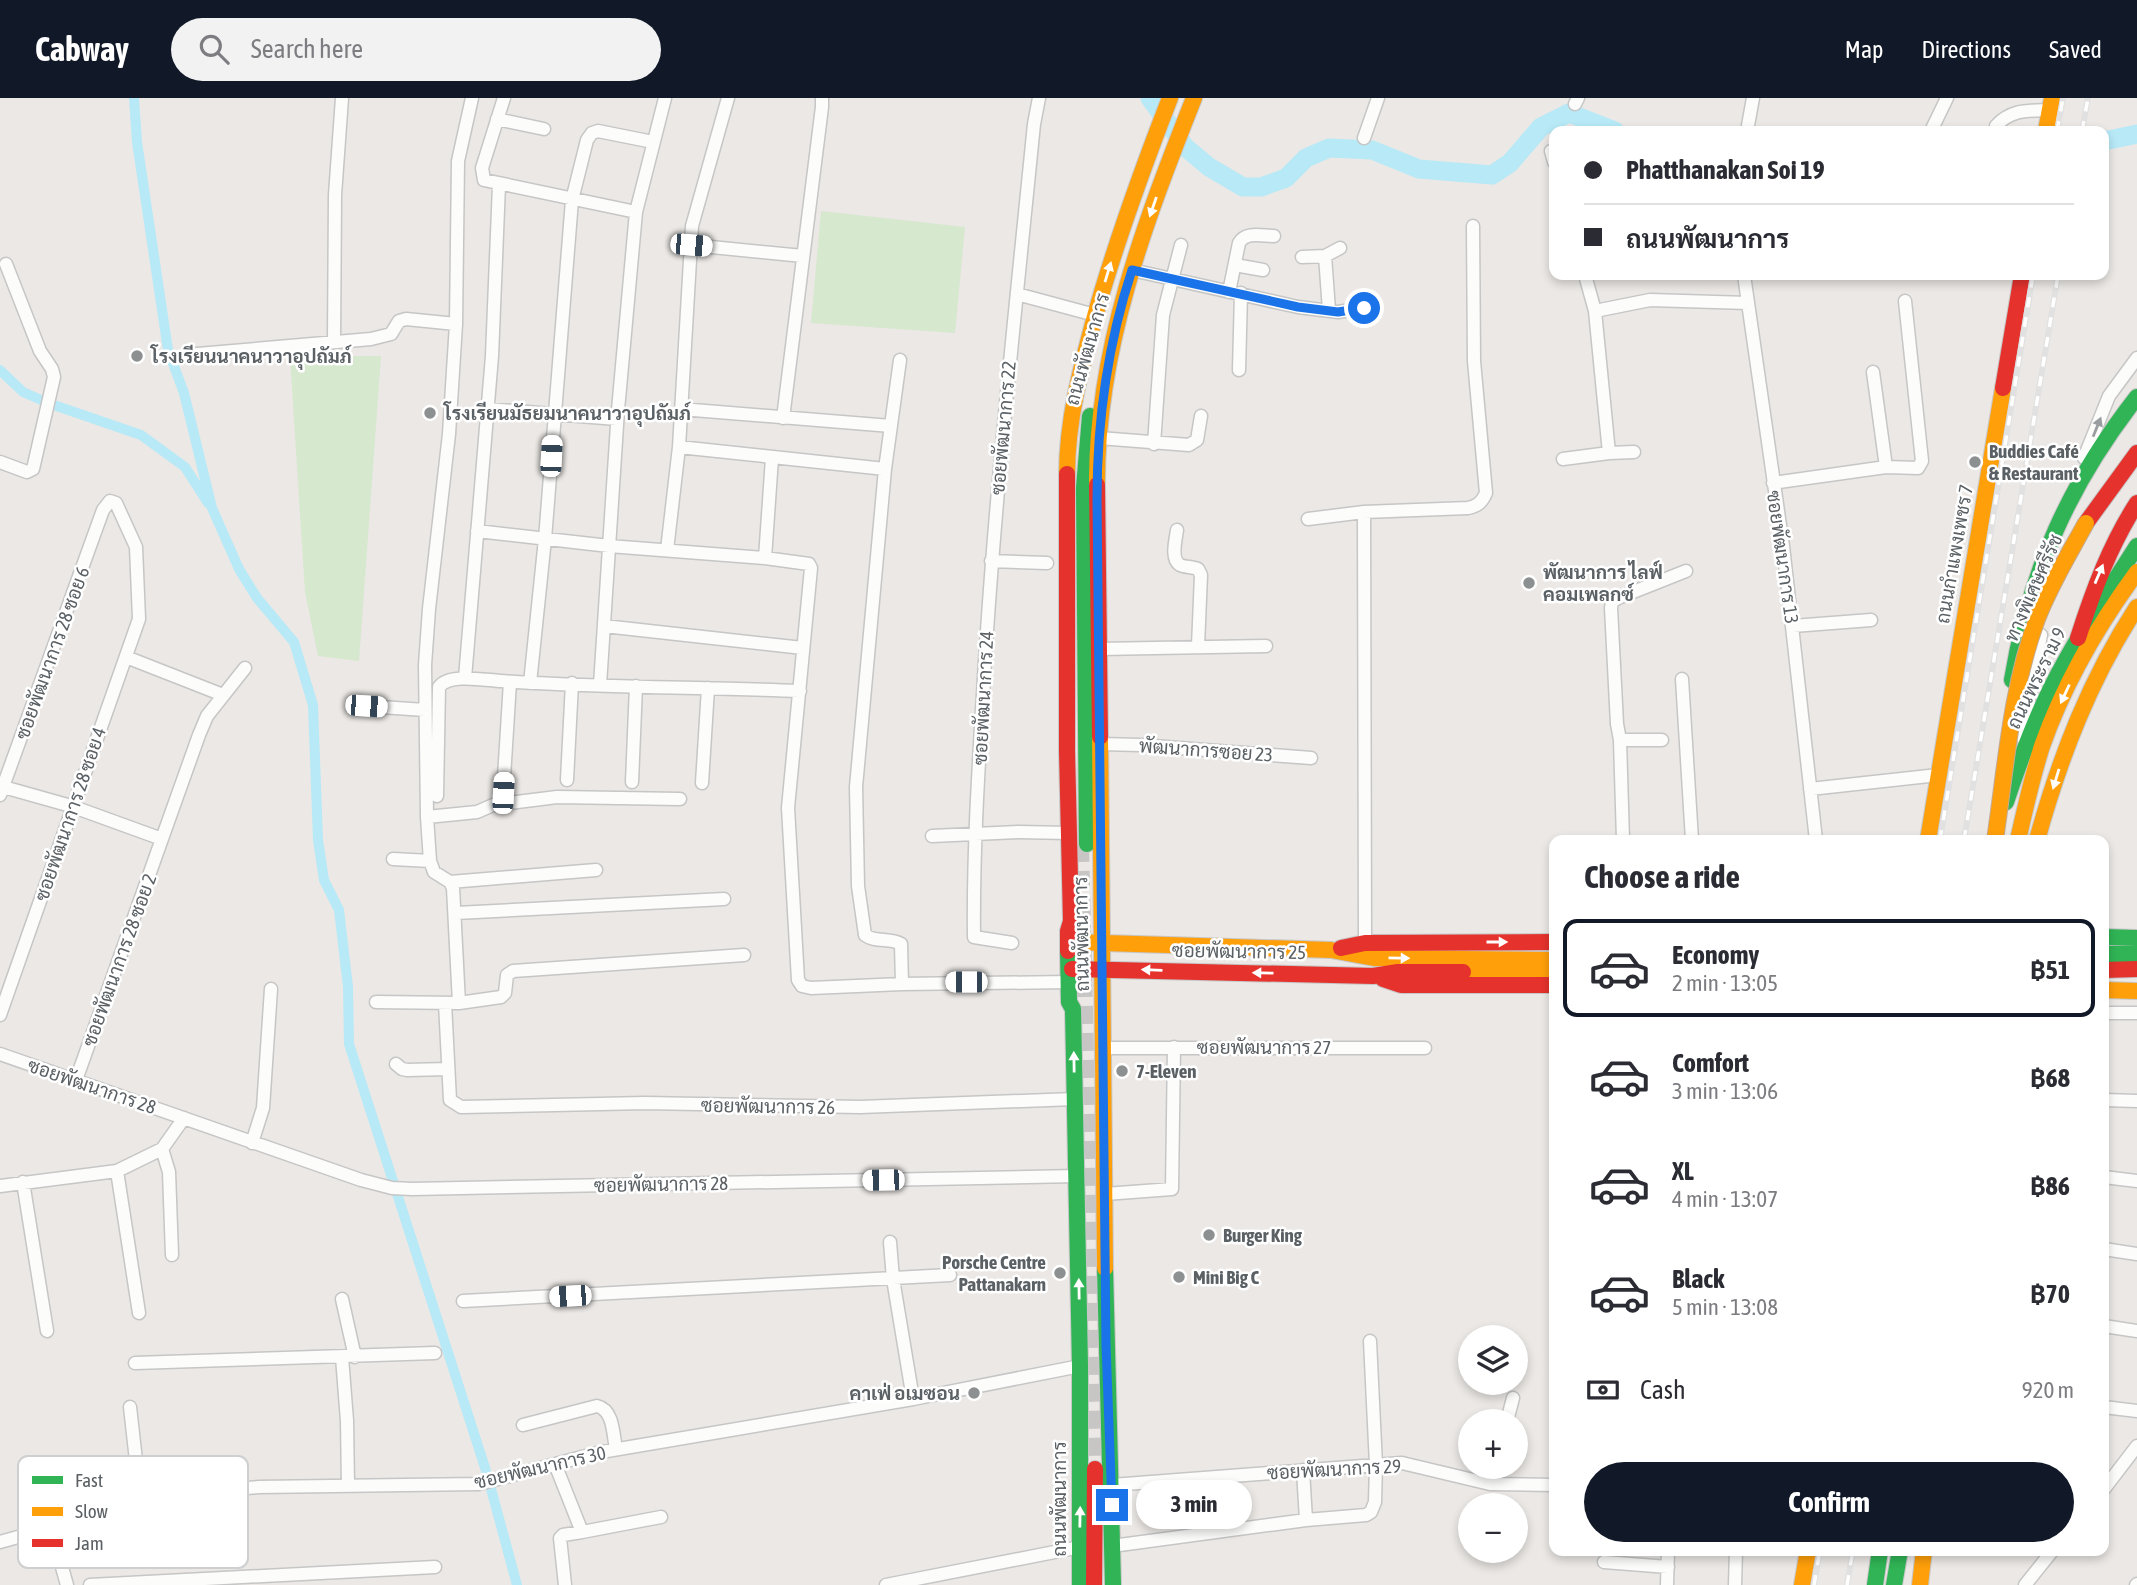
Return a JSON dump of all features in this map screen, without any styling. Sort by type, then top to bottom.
[{"type":"main road","name":"ถนนพัฒนาการ","points":[[1094,1585],[1106,1345],[1103,969],[1102,943],[1081,842],[1074,465],[1079,403],[1094,320],[1128,210],[1170,98]]},
{"type":"main road","name":"ถนนพัฒนาการ","points":[[1081,842],[1084,465],[1097,382],[1129,278],[1192,104]]},
{"type":"main road","points":[[2047,126],[2051,104]]},
{"type":"main road","name":"ถนนพัฒนาการ","points":[[1113,1585],[1112,1546],[1080,1366],[1073,1009],[1068,931],[1081,842],[1100,744],[1097,499],[1099,438],[1111,354],[1129,278]]},
{"type":"main road","name":"ถนนกำแพงเพชร 7","points":[[1929,835],[2021,280]]},
{"type":"main road","points":[[2003,814],[2006,742],[2016,645],[2024,611],[2066,507],[2120,417],[2137,397]]},
{"type":"main road","name":"ทางพิเศษศรีรัช","points":[[1996,835],[2014,703],[2032,633],[2060,570],[2086,523],[2137,453]]},
{"type":"main road","points":[[2078,638],[2094,587],[2118,531],[2137,503]]},
{"type":"main road","name":"ถนนพระราม 9","points":[[1997,835],[2014,779],[2051,688],[2078,638],[2137,547]]},
{"type":"main road","points":[[2019,835],[2028,794],[2047,733],[2078,664],[2137,572]]},
{"type":"main road","points":[[2039,835],[2071,732],[2114,640],[2137,607]]},
{"type":"main road","points":[[1070,975],[1071,921]]},
{"type":"main road","points":[[2109,937],[2137,938]]},
{"type":"main road","name":"ซอยพัฒนาการ 25","points":[[1072,942],[1331,950],[1374,958],[1549,960]]},
{"type":"main road","name":"ซอยพัฒนาการ 25","points":[[1331,950],[1365,943],[1549,942]]},
{"type":"main road","points":[[1201,945],[1196,953],[1196,963],[1201,971]]},
{"type":"main road","points":[[2109,954],[2137,954]]},
{"type":"main road","name":"ซอยพัฒนาการ 25","points":[[1070,975],[1103,969],[1373,976],[1398,972],[1549,972]]},
{"type":"main road","points":[[2109,970],[2137,969]]},
{"type":"main road","name":"ซอยพัฒนาการ 25","points":[[1373,976],[1401,985],[1549,985]]},
{"type":"main road","points":[[2109,990],[2137,991]]},
{"type":"main road","name":"ถนนพัฒนาการ","points":[[1080,1585],[1080,1547],[1100,1472]]},
{"type":"main road","name":"ถนนพัฒนาการ","points":[[1100,1472],[1102,1585]]},
{"type":"main road","points":[[1802,1585],[1807,1556]]},
{"type":"main road","points":[[1865,1585],[1870,1556]]},
{"type":"main road","points":[[1875,1585],[1879,1556]]},
{"type":"main road","points":[[1894,1585],[1899,1556]]},
{"type":"main road","points":[[1903,1585],[1908,1556]]},
{"type":"main road","points":[[1920,1585],[1923,1556]]},
{"type":"street","points":[[334,342],[334,209],[342,98]]},
{"type":"street","points":[[459,1003],[453,888],[450,882],[434,872],[430,861],[425,710],[429,609],[449,434],[456,324],[458,161],[472,98]]},
{"type":"street","points":[[504,98],[481,173],[485,180],[636,212]]},
{"type":"street","points":[[600,685],[617,419],[636,212],[665,98]]},
{"type":"street","points":[[667,550],[679,447],[692,226],[728,98]]},
{"type":"street","points":[[783,418],[822,98]]},
{"type":"street","name":"ซอยพัฒนาการ 22","points":[[990,561],[1009,354],[1039,98]]},
{"type":"street","points":[[1364,138],[1378,98]]},
{"type":"street","points":[[1748,126],[1753,98]]},
{"type":"street","points":[[1933,126],[1947,98]]},
{"type":"street","points":[[1996,126],[2017,111],[2051,104]]},
{"type":"street","points":[[497,119],[544,129]]},
{"type":"street","points":[[530,683],[545,538],[572,200],[587,141],[592,133],[597,131],[653,142]]},
{"type":"street","points":[[465,678],[488,409],[499,185]]},
{"type":"street","points":[[1308,519],[1364,512],[1468,508],[1478,506],[1486,493],[1474,361],[1473,226]]},
{"type":"street","points":[[1239,370],[1235,264],[1239,243],[1242,237],[1248,235],[1274,236]]},
{"type":"street","points":[[691,245],[803,256]]},
{"type":"street","points":[[1154,444],[1163,315],[1181,245]]},
{"type":"street","points":[[1302,257],[1325,256],[1340,248]]},
{"type":"street","points":[[1325,256],[1329,310]]},
{"type":"street","points":[[0,463],[27,472],[33,469],[54,376],[40,351],[6,264]]},
{"type":"street","points":[[1235,264],[1263,270]]},
{"type":"street","points":[[1129,278],[1171,278],[1298,307],[1329,310],[1364,308]]},
{"type":"street","points":[[1586,280],[1595,311],[1609,453]]},
{"type":"street","name":"ซอยพัฒนาการ 13","points":[[1745,280],[1793,626],[1815,835]]},
{"type":"street","points":[[1017,294],[1094,320]]},
{"type":"street","points":[[1595,311],[1650,300],[1748,303]]},
{"type":"street","points":[[1773,483],[1886,467],[1913,470],[1918,468],[1922,461],[1905,301]]},
{"type":"street","points":[[186,355],[384,337],[391,334],[398,321],[406,319],[456,324]]},
{"type":"street","points":[[2014,779],[2066,507],[2109,396],[2137,358]]},
{"type":"street","points":[[900,360],[885,469],[856,787],[858,886],[866,937],[901,944],[902,984]]},
{"type":"street","points":[[1873,372],[1886,467]]},
{"type":"street","points":[[488,409],[617,419]]},
{"type":"street","points":[[681,409],[891,426]]},
{"type":"street","points":[[1099,438],[1189,445],[1195,443],[1201,416]]},
{"type":"street","points":[[679,447],[885,469]]},
{"type":"street","points":[[1563,459],[1634,452]]},
{"type":"street","points":[[765,558],[772,458]]},
{"type":"street","name":"ซอยพัฒนาการ 28 ซอย 4","points":[[0,1015],[140,614],[136,547],[116,503],[110,501],[103,510]]},
{"type":"street","name":"ซอยพัฒนาการ 28 ซอย 6","points":[[1,789],[103,510]]},
{"type":"street","points":[[1364,512],[1365,943]]},
{"type":"street","points":[[1177,530],[1174,556],[1176,561],[1180,565],[1198,569],[1201,575],[1198,646]]},
{"type":"street","points":[[477,531],[809,564],[811,568],[788,808],[798,980],[802,986],[811,988],[1070,975]]},
{"type":"street","points":[[990,561],[1047,564]]},
{"type":"street","name":"ซอยพัฒนาการ 24","points":[[990,561],[974,834],[974,937],[1012,943]]},
{"type":"street","points":[[1623,835],[1612,602],[1686,571]]},
{"type":"street","points":[[1793,626],[1871,620]]},
{"type":"street","points":[[604,626],[803,648]]},
{"type":"street","points":[[1099,649],[1266,646]]},
{"type":"street","points":[[126,657],[223,695]]},
{"type":"street","name":"ซอยพัฒนาการ 28 ซอย 2","points":[[76,1080],[199,735],[207,716],[244,668]]},
{"type":"street","points":[[437,796],[439,687],[443,682],[465,678],[530,683],[800,691]]},
{"type":"street","points":[[1682,679],[1692,835]]},
{"type":"street","points":[[503,793],[510,682]]},
{"type":"street","points":[[567,780],[572,683]]},
{"type":"street","points":[[632,782],[636,686]]},
{"type":"street","points":[[702,783],[708,688]]},
{"type":"street","points":[[366,706],[425,710]]},
{"type":"street","points":[[1620,740],[1662,740]]},
{"type":"street","name":"พัฒนาการซอย 23","points":[[1100,744],[1311,758]]},
{"type":"street","points":[[1810,789],[1938,775]]},
{"type":"street","points":[[1,789],[71,806],[162,839]]},
{"type":"street","points":[[427,817],[477,812],[493,805],[533,798],[606,796],[680,799]]},
{"type":"street","points":[[932,836],[974,834],[1081,842]]},
{"type":"street","points":[[393,859],[430,861]]},
{"type":"street","points":[[450,882],[596,870]]},
{"type":"street","points":[[456,913],[724,900]]},
{"type":"street","points":[[376,1002],[459,1003],[501,997],[505,993],[507,975],[513,971],[744,955]]},
{"type":"street","points":[[252,1143],[263,1108],[271,989]]},
{"type":"street","points":[[396,1064],[407,1070],[448,1069],[445,1003]]},
{"type":"street","points":[[2109,1013],[2137,1013]]},
{"type":"street","points":[[1105,1194],[1172,1188],[1174,1047]]},
{"type":"street","name":"ซอยพัฒนาการ 27","points":[[1104,1048],[1425,1048]]},
{"type":"street","name":"ซอยพัฒนาการ 28","points":[[0,1054],[252,1143],[392,1188],[1077,1176]]},
{"type":"street","name":"ซอยพัฒนาการ 26","points":[[448,1069],[450,1100],[461,1107],[645,1104],[860,1107],[1074,1099]]},
{"type":"street","points":[[2109,1100],[2137,1101]]},
{"type":"street","name":"ซอยพัฒนาการ 28","points":[[0,1186],[117,1171],[162,1149],[184,1118]]},
{"type":"street","points":[[162,1149],[169,1172],[172,1255]]},
{"type":"street","points":[[117,1171],[139,1313]]},
{"type":"street","points":[[2109,1178],[2137,1181]]},
{"type":"street","points":[[23,1182],[47,1331]]},
{"type":"street","points":[[890,1242],[893,1279],[913,1399]]},
{"type":"street","points":[[2109,1250],[2137,1254]]},
{"type":"street","points":[[463,1301],[950,1275]]},
{"type":"street","points":[[342,1299],[349,1357],[348,1486]]},
{"type":"street","points":[[2109,1327],[2137,1331]]},
{"type":"street","points":[[1112,1546],[1306,1520],[1367,1515],[1371,1512],[1375,1502],[1376,1465],[1370,1342]]},
{"type":"street","points":[[135,1363],[435,1353]]},
{"type":"street","name":"ซอยพัฒนาการ 30","points":[[248,1489],[480,1485],[617,1449],[913,1399],[1080,1366]]},
{"type":"street","points":[[1510,1409],[1513,1398]]},
{"type":"street","points":[[523,1425],[597,1406],[604,1407],[609,1413],[617,1449]]},
{"type":"street","points":[[130,1407],[136,1456]]},
{"type":"street","points":[[2109,1408],[2137,1411]]},
{"type":"street","points":[[2109,1482],[2137,1446]]},
{"type":"street","name":"ซอยพัฒนาการ 29","points":[[1100,1472],[1303,1470],[1402,1463],[1490,1484],[1549,1485]]},
{"type":"street","points":[[555,1464],[582,1532]]},
{"type":"street","points":[[1303,1470],[1306,1520]]},
{"type":"street","points":[[1490,1484],[1491,1479]]},
{"type":"street","points":[[565,1585],[560,1538],[563,1535],[661,1517]]},
{"type":"street","name":"ซอยพัฒนาการ 30","points":[[0,1542],[18,1537]]},
{"type":"street","points":[[886,1585],[1080,1547]]},
{"type":"street","points":[[1667,1585],[1668,1556]]},
{"type":"street","points":[[1735,1585],[1736,1556]]},
{"type":"street","points":[[2025,1585],[2048,1556]]},
{"type":"street","points":[[1604,1562],[1668,1567]]},
{"type":"street","points":[[90,1585],[435,1567]]},
{"type":"street","points":[[62,1568],[67,1585]]},
{"type":"green space","points":[[821,211],[965,227],[955,333],[811,323]]},
{"type":"green space","points":[[381,356],[359,661],[318,656],[305,592],[290,357]]},
{"type":"waterway","points":[[134,98],[137,142],[168,350],[184,393],[212,508],[239,569],[257,598],[294,642],[313,705],[318,840],[324,880],[339,910],[348,987],[349,1044],[487,1474],[517,1585]]},
{"type":"waterway","points":[[1150,98],[1185,147],[1209,167],[1243,187],[1261,187],[1286,178],[1306,158],[1329,148],[1372,150],[1419,169],[1492,175],[1510,163],[1541,127],[1569,113],[1602,126]]},
{"type":"waterway","points":[[2109,140],[2137,134]]},
{"type":"waterway","points":[[0,370],[23,392],[141,435],[185,467],[208,503]]},
{"type":"tunnel","points":[[1080,844],[1095,1469]]},
{"type":"railway","points":[[2058,126],[2063,98]]},
{"type":"railway","points":[[2083,126],[2088,98]]},
{"type":"railway","points":[[1941,835],[2032,280]]},
{"type":"railway","points":[[1965,835],[2057,280]]},
{"type":"railway","points":[[1814,1585],[1819,1556]]},
{"type":"railway","points":[[1847,1585],[1852,1556]]},
{"type":"traffic: fast","points":[[2012,680],[2030,602],[2056,530],[2091,463],[2137,397]]},
{"type":"traffic: fast","points":[[1087,844],[1084,488],[1090,416]]},
{"type":"traffic: fast","points":[[2006,802],[2051,688],[2081,633],[2137,546]]},
{"type":"traffic: fast","points":[[2109,937],[2137,938]]},
{"type":"traffic: fast","points":[[1068,951],[1069,1002],[1073,1009],[1080,1366],[1080,1585]]},
{"type":"traffic: fast","points":[[2109,954],[2137,954]]},
{"type":"traffic: fast","points":[[1105,1268],[1113,1585]]},
{"type":"traffic: fast","points":[[1875,1585],[1879,1556]]},
{"type":"traffic: fast","points":[[1894,1585],[1899,1556]]},
{"type":"traffic: slow","points":[[1067,474],[1072,414],[1095,316],[1130,206],[1170,98]]},
{"type":"traffic: slow","points":[[1097,485],[1099,435],[1114,336],[1142,239],[1194,98]]},
{"type":"traffic: slow","points":[[2047,126],[2052,98]]},
{"type":"traffic: slow","points":[[1929,835],[2003,388]]},
{"type":"traffic: slow","points":[[1996,835],[2010,728],[2028,646],[2048,594],[2086,523]]},
{"type":"traffic: slow","points":[[2019,835],[2038,758],[2061,700],[2096,634],[2137,572]]},
{"type":"traffic: slow","points":[[2039,835],[2078,719],[2105,662],[2137,607]]},
{"type":"traffic: slow","points":[[1100,737],[1105,1268]]},
{"type":"traffic: slow","points":[[1072,942],[1331,950],[1374,958],[1549,960]]},
{"type":"traffic: slow","points":[[1463,972],[1549,973]]},
{"type":"traffic: slow","points":[[2109,990],[2137,991]]},
{"type":"traffic: slow","points":[[1802,1585],[1807,1556]]},
{"type":"traffic: slow","points":[[1920,1585],[1923,1556]]},
{"type":"traffic: jam","points":[[2003,388],[2021,280]]},
{"type":"traffic: jam","points":[[2086,523],[2137,453]]},
{"type":"traffic: jam","points":[[1067,474],[1067,751],[1071,921],[1068,951]]},
{"type":"traffic: jam","points":[[1097,485],[1100,737]]},
{"type":"traffic: jam","points":[[2078,638],[2103,569],[2118,535],[2137,503]]},
{"type":"traffic: jam","points":[[1341,948],[1365,943],[1549,942]]},
{"type":"traffic: jam","points":[[1072,969],[1373,976],[1398,972],[1463,972]]},
{"type":"traffic: jam","points":[[2109,970],[2137,969]]},
{"type":"traffic: jam","points":[[1383,979],[1401,985],[1549,985]]},
{"type":"traffic: jam","points":[[1094,1585],[1095,1469]]},
{"type":"place","name":"โรงเรียนนาคนาวาอุปถัมภ์","points":[[137,356]]},
{"type":"place","name":"โรงเรียนมัธยมนาคนาวาอุปถัมภ์","points":[[430,413]]},
{"type":"place","name":"Buddies Café & Restaurant","points":[[1975,462]]},
{"type":"place","name":"พัฒนาการ ไลฟ์ คอมเพลกซ์","points":[[1529,583]]},
{"type":"place","name":"7-Eleven","points":[[1122,1071]]},
{"type":"place","name":"Burger King","points":[[1209,1235]]},
{"type":"place","name":"Porsche Centre Pattanakarn","points":[[1060,1273]]},
{"type":"place","name":"Mini Big C","points":[[1179,1277]]},
{"type":"place","name":"คาเฟ่ อเมซอน","points":[[974,1393]]},
{"type":"route","points":[[1112,1505],[1106,1345],[1097,499],[1099,438],[1111,354],[1132,270],[1298,307],[1338,312],[1364,308]]}]
